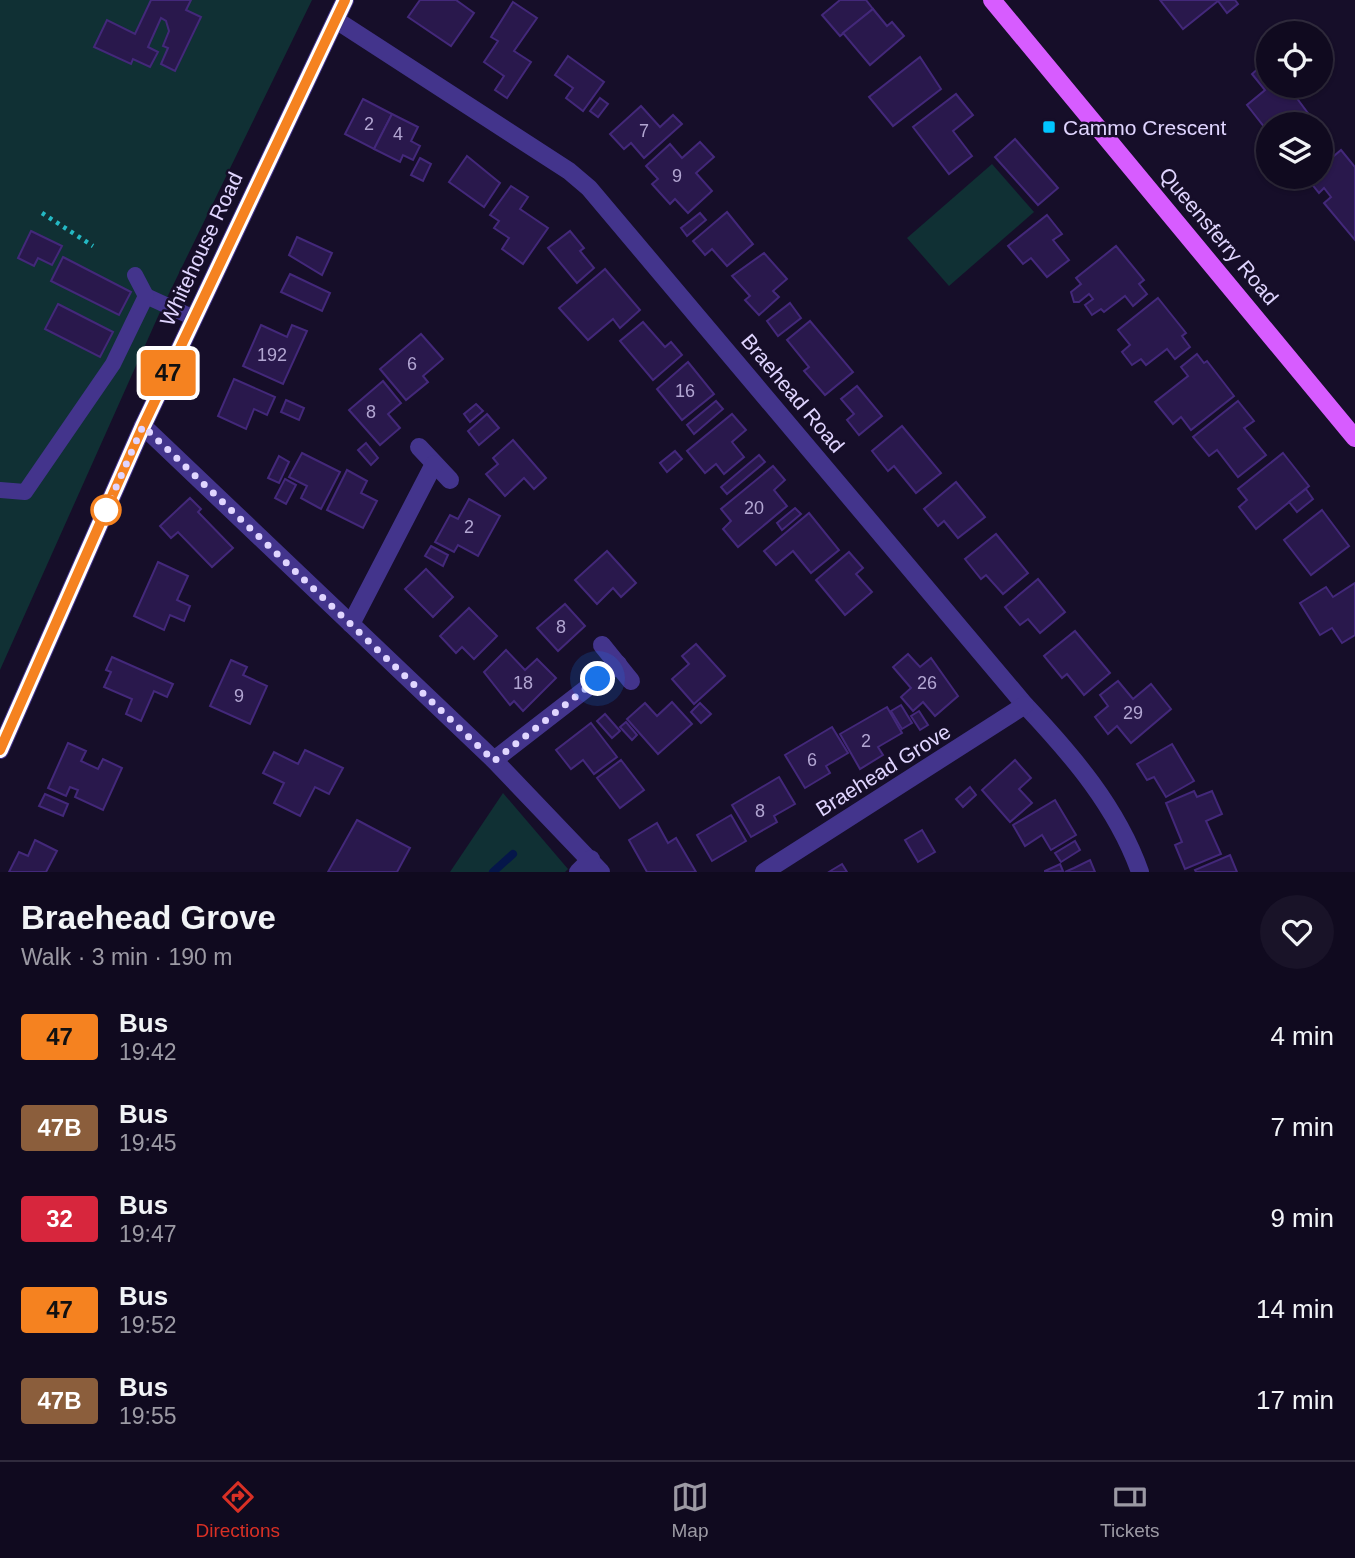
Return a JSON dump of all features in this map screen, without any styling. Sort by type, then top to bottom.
[{"type":"main road","name":"Queensferry Road","points":[[992,0],[1355,438]]},
{"type":"street","name":"Whitehouse Road","points":[[0,750],[143,426],[345,0]]},
{"type":"street","name":"Braehead Road","points":[[336,20],[569,171],[589,188],[1025,705],[1076,761],[1105,802],[1140,872]]},
{"type":"street","points":[[143,426],[494,761],[596,865],[578,872]]},
{"type":"street","points":[[419,447],[450,480]]},
{"type":"street","points":[[351,624],[434,464]]},
{"type":"street","points":[[602,645],[632,681]]},
{"type":"street","points":[[494,761],[618,664]]},
{"type":"street","name":"Braehead Grove","points":[[764,872],[1025,705]]},
{"type":"lane","points":[[135,275],[146,296],[194,318]]},
{"type":"lane","points":[[0,490],[25,492],[113,364],[146,296]]},
{"type":"path","points":[[42,213],[93,246]]},
{"type":"green space","points":[[0,0],[312,0],[160,312],[0,670]]},
{"type":"green space","points":[[992,164],[1034,212],[949,286],[907,238]]},
{"type":"green space","points":[[503,793],[568,869],[565,872],[450,872]]},
{"type":"building","points":[[151,0],[191,0],[186,10],[201,17],[175,71],[161,64],[168,48],[163,46],[169,31],[166,21],[161,18],[148,47],[158,52],[150,67],[133,59],[131,64],[94,47],[107,20],[135,34]]},
{"type":"building","points":[[420,0],[456,0],[474,13],[451,46],[408,17]]},
{"type":"building","points":[[840,0],[866,0],[873,9],[840,36],[822,15]]},
{"type":"building","points":[[1160,0],[1235,0],[1238,4],[1227,13],[1218,1],[1183,29]]},
{"type":"building","points":[[513,2],[537,18],[514,51],[531,62],[507,98],[495,90],[504,76],[484,62],[498,41],[491,37]]},
{"type":"building","points":[[873,9],[887,26],[892,22],[904,36],[870,65],[843,33]]},
{"type":"building","points":[[568,56],[604,82],[583,111],[566,98],[573,88],[555,75]]},
{"type":"building","points":[[920,57],[941,89],[893,126],[869,97]]},
{"type":"building","points":[[956,94],[973,115],[953,131],[972,156],[949,174],[913,127]]},
{"type":"building","points":[[600,98],[608,104],[598,117],[590,111]]},
{"type":"building","points":[[1256,98],[1297,98],[1307,112],[1256,112],[1256,116],[1247,105]]},
{"type":"building","points":[[363,99],[392,114],[374,149],[345,134]]},
{"type":"building","points":[[641,106],[660,127],[673,115],[682,124],[644,158],[631,143],[624,149],[610,134]]},
{"type":"building","points":[[392,114],[418,127],[411,141],[420,146],[413,160],[403,155],[400,162],[374,149]]},
{"type":"building","points":[[1015,139],[1058,188],[1038,205],[995,157]]},
{"type":"building","points":[[700,142],[714,157],[696,173],[712,191],[688,213],[675,199],[670,204],[652,184],[658,179],[646,166],[670,144],[682,158]]},
{"type":"building","points":[[1341,150],[1355,167],[1355,240],[1324,203],[1331,197],[1325,189],[1333,189],[1333,157]]},
{"type":"building","points":[[467,156],[500,183],[484,207],[449,182]]},
{"type":"building","points":[[420,158],[431,164],[423,181],[411,175]]},
{"type":"building","points":[[511,186],[528,197],[520,209],[548,228],[523,264],[502,249],[509,238],[494,228],[499,221],[490,215]]},
{"type":"building","points":[[727,212],[753,244],[727,266],[712,249],[705,255],[693,241]]},
{"type":"building","points":[[700,213],[706,220],[687,236],[681,228]]},
{"type":"building","points":[[1047,215],[1062,234],[1053,240],[1069,260],[1047,277],[1031,258],[1023,264],[1008,246]]},
{"type":"building","points":[[31,231],[62,246],[52,265],[38,258],[34,266],[18,258]]},
{"type":"building","points":[[570,231],[584,248],[580,251],[594,268],[577,283],[548,248]]},
{"type":"building","points":[[297,237],[332,253],[322,275],[289,255]]},
{"type":"building","points":[[1116,246],[1144,280],[1139,284],[1147,294],[1133,306],[1125,296],[1104,312],[1101,309],[1092,315],[1085,305],[1093,299],[1089,294],[1079,302],[1074,302],[1071,292],[1081,284],[1076,278]]},
{"type":"building","points":[[764,253],[787,279],[773,291],[779,297],[759,315],[745,300],[750,296],[732,276]]},
{"type":"building","points":[[63,257],[131,292],[119,315],[51,281]]},
{"type":"building","points":[[605,269],[640,310],[620,328],[613,319],[588,340],[559,308]]},
{"type":"building","points":[[290,274],[330,293],[322,311],[281,292]]},
{"type":"building","points":[[1158,298],[1186,333],[1182,336],[1190,347],[1175,359],[1167,349],[1146,365],[1141,359],[1132,365],[1122,352],[1130,345],[1118,330]]},
{"type":"building","points":[[790,303],[801,318],[778,336],[767,321]]},
{"type":"building","points":[[58,304],[113,332],[100,357],[45,329]]},
{"type":"building","points":[[810,321],[853,372],[825,395],[804,371],[809,367],[787,340]]},
{"type":"building","points":[[643,322],[665,347],[671,342],[682,355],[653,380],[620,341]]},
{"type":"building","points":[[261,325],[287,337],[292,325],[307,331],[283,384],[243,366]]},
{"type":"building","points":[[421,334],[443,359],[423,376],[428,382],[406,400],[380,369]]},
{"type":"building","points":[[1197,354],[1204,363],[1207,361],[1234,396],[1191,430],[1181,417],[1173,424],[1155,402],[1188,376],[1181,367]]},
{"type":"building","points":[[688,362],[714,394],[682,420],[657,389]]},
{"type":"building","points":[[234,379],[275,397],[267,415],[254,409],[246,429],[218,416]]},
{"type":"building","points":[[383,381],[401,403],[388,414],[400,428],[380,445],[349,410]]},
{"type":"building","points":[[857,386],[882,416],[859,435],[847,420],[854,414],[841,399]]},
{"type":"building","points":[[286,400],[304,408],[299,420],[281,412]]},
{"type":"building","points":[[716,401],[723,409],[694,434],[687,425]]},
{"type":"building","points":[[1238,401],[1254,421],[1244,428],[1266,455],[1238,477],[1217,450],[1209,456],[1193,437]]},
{"type":"building","points":[[476,404],[483,411],[470,422],[464,414]]},
{"type":"building","points":[[487,414],[499,428],[479,445],[468,431]]},
{"type":"building","points":[[732,414],[746,430],[732,442],[744,457],[724,474],[716,464],[705,473],[687,451]]},
{"type":"building","points":[[902,426],[941,473],[916,493],[894,466],[888,471],[872,451]]},
{"type":"building","points":[[513,440],[546,478],[534,489],[524,478],[505,496],[486,474],[498,464],[493,458]]},
{"type":"building","points":[[366,443],[378,458],[371,465],[358,450]]},
{"type":"building","points":[[675,451],[682,459],[667,472],[660,463]]},
{"type":"building","points":[[302,453],[340,472],[321,509],[301,498],[307,486],[289,477]]},
{"type":"building","points":[[1283,453],[1309,486],[1256,529],[1239,507],[1247,500],[1238,489]]},
{"type":"building","points":[[759,455],[765,462],[727,494],[721,487]]},
{"type":"building","points":[[279,456],[289,462],[279,483],[268,478]]},
{"type":"building","points":[[773,466],[785,480],[774,490],[787,506],[738,547],[723,529],[731,521],[721,509]]},
{"type":"building","points":[[347,470],[367,481],[361,493],[377,501],[363,528],[327,510]]},
{"type":"building","points":[[285,479],[296,485],[286,504],[275,498]]},
{"type":"building","points":[[956,482],[985,517],[958,538],[944,521],[938,526],[924,509]]},
{"type":"building","points":[[1306,489],[1313,499],[1297,512],[1289,502]]},
{"type":"building","points":[[190,498],[201,509],[198,512],[233,548],[212,567],[178,532],[171,538],[160,526]]},
{"type":"building","points":[[469,499],[500,516],[478,556],[458,545],[454,552],[435,542],[450,515],[458,519]]},
{"type":"building","points":[[795,508],[801,514],[782,530],[777,523]]},
{"type":"building","points":[[1322,510],[1349,546],[1311,575],[1284,540]]},
{"type":"building","points":[[809,513],[839,550],[811,573],[793,551],[776,565],[764,551]]},
{"type":"building","points":[[996,534],[1028,573],[1003,594],[986,575],[981,579],[965,559]]},
{"type":"building","points":[[431,546],[448,555],[443,566],[425,556]]},
{"type":"building","points":[[607,551],[636,583],[621,597],[613,588],[597,604],[575,580]]},
{"type":"building","points":[[849,552],[863,568],[856,574],[872,592],[845,615],[816,580]]},
{"type":"building","points":[[158,562],[188,576],[177,600],[190,606],[184,621],[170,615],[164,630],[134,616]]},
{"type":"building","points":[[426,569],[453,597],[433,617],[405,589]]},
{"type":"building","points":[[1038,579],[1065,612],[1040,633],[1028,619],[1020,625],[1005,607]]},
{"type":"building","points":[[1355,583],[1355,635],[1342,643],[1332,628],[1320,635],[1300,603],[1326,587],[1333,597]]},
{"type":"building","points":[[565,604],[585,626],[558,651],[537,628]]},
{"type":"building","points":[[469,608],[497,636],[474,659],[462,647],[456,653],[440,636]]},
{"type":"building","points":[[1075,631],[1110,673],[1084,695],[1067,674],[1062,678],[1044,656]]},
{"type":"building","points":[[696,644],[725,676],[694,704],[672,679],[689,664],[682,656]]},
{"type":"building","points":[[506,650],[525,670],[537,659],[556,678],[523,711],[514,701],[510,705],[484,672]]},
{"type":"building","points":[[908,654],[920,667],[931,658],[958,696],[935,716],[923,702],[913,711],[901,697],[911,688],[893,667]]},
{"type":"building","points":[[112,657],[173,684],[167,697],[154,691],[141,721],[126,714],[132,699],[104,687],[111,672],[106,670]]},
{"type":"building","points":[[231,660],[247,667],[243,675],[267,686],[250,724],[210,706]]},
{"type":"building","points":[[1118,681],[1133,699],[1151,684],[1171,709],[1131,743],[1117,726],[1108,734],[1095,717],[1108,706],[1100,695]]},
{"type":"building","points":[[672,702],[692,724],[658,754],[627,719],[645,703],[657,716]]},
{"type":"building","points":[[700,703],[711,714],[701,723],[691,712]]},
{"type":"building","points":[[901,705],[912,723],[902,729],[891,711]]},
{"type":"building","points":[[887,707],[902,733],[878,747],[883,755],[860,769],[840,734]]},
{"type":"building","points":[[919,711],[928,725],[920,730],[911,716]]},
{"type":"building","points":[[605,714],[620,731],[612,738],[597,721]]},
{"type":"building","points":[[626,722],[637,735],[632,740],[620,727]]},
{"type":"building","points":[[591,723],[617,757],[594,774],[583,760],[571,769],[556,750]]},
{"type":"building","points":[[832,727],[848,753],[826,766],[830,773],[805,788],[785,755]]},
{"type":"building","points":[[68,743],[86,751],[81,761],[98,769],[103,759],[122,768],[103,810],[75,797],[78,790],[70,787],[66,796],[48,788]]},
{"type":"building","points":[[1172,744],[1194,781],[1166,797],[1154,777],[1147,780],[1137,764]]},
{"type":"building","points":[[305,750],[343,768],[329,794],[315,787],[300,816],[274,803],[284,783],[263,773],[274,752],[298,764]]},
{"type":"building","points":[[621,760],[644,790],[620,808],[597,778]]},
{"type":"building","points":[[1015,760],[1031,778],[1019,789],[1032,803],[1010,822],[982,790]]},
{"type":"building","points":[[779,777],[795,804],[774,816],[777,822],[751,837],[732,805]]},
{"type":"building","points":[[970,787],[976,795],[963,807],[956,799]]},
{"type":"building","points":[[1194,791],[1197,797],[1212,791],[1222,814],[1206,821],[1221,854],[1185,869],[1175,845],[1182,842],[1166,803]]},
{"type":"building","points":[[45,794],[68,804],[63,816],[39,806]]},
{"type":"building","points":[[1055,800],[1076,835],[1051,850],[1042,835],[1025,846],[1013,825]]},
{"type":"building","points":[[731,815],[746,841],[712,861],[697,835]]},
{"type":"building","points":[[357,820],[410,848],[397,872],[328,872]]},
{"type":"building","points":[[657,823],[668,843],[676,838],[696,872],[647,872],[629,840]]},
{"type":"building","points":[[922,830],[935,852],[918,862],[905,840]]},
{"type":"building","points":[[35,840],[57,851],[46,872],[9,872],[19,852],[28,856]]},
{"type":"building","points":[[1075,841],[1080,850],[1061,862],[1055,853]]},
{"type":"building","points":[[1230,855],[1237,872],[1195,870]]},
{"type":"building","points":[[1090,860],[1095,872],[1065,872],[1074,868]]},
{"type":"building","points":[[842,864],[847,872],[829,872],[832,870]]},
{"type":"building","points":[[1060,864],[1063,871],[1045,872],[1045,871]]},
{"type":"waterway","points":[[493,872],[513,854]]},
{"type":"bus line","name":"47","points":[[0,750],[143,426],[286,119],[345,0]]},
{"type":"place","name":"Cammo Crescent","points":[[1049,127]]},
{"type":"route","points":[[106,510],[143,426],[494,761],[598,679]]}]
